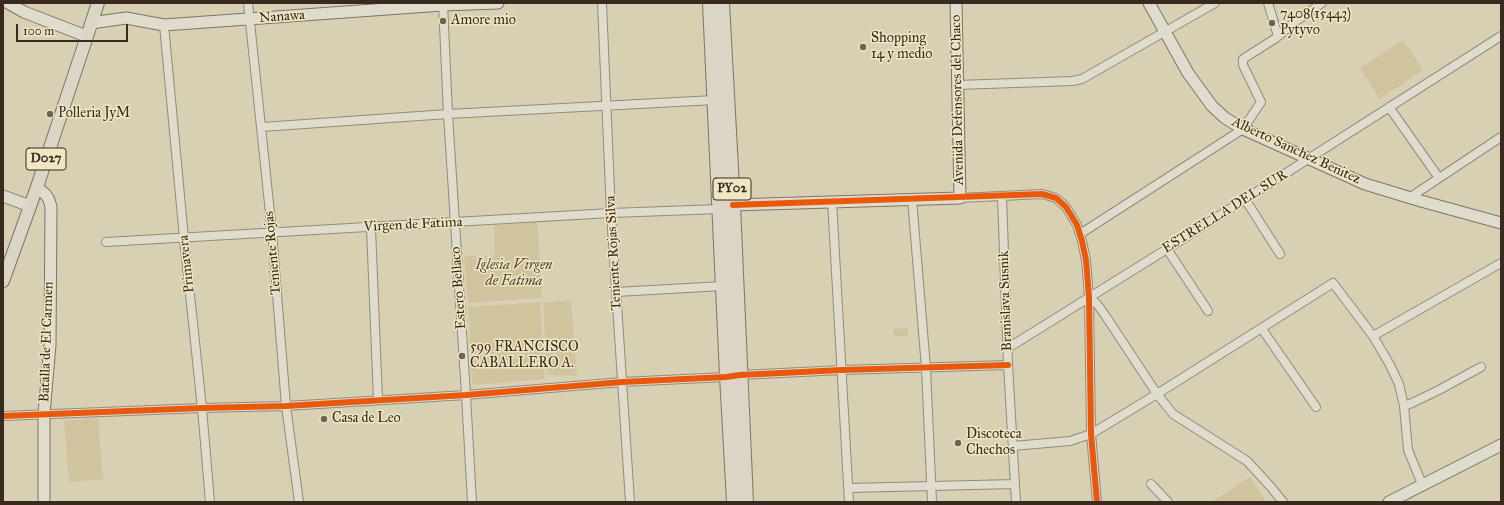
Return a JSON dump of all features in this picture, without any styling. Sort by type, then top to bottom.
[{"type":"highway","name":"PY02","points":[[710,3],[723,286],[734,376],[746,502]]},
{"type":"highway","name":"PY02","points":[[722,3],[733,205],[734,502]]},
{"type":"main road","name":"D027","points":[[3,280],[37,187],[98,3]]},
{"type":"street","points":[[8,3],[24,12],[86,36]]},
{"type":"street","name":"Teniente Rojas","points":[[248,3],[272,232],[286,406],[299,502]]},
{"type":"street","name":"Nanawa","points":[[91,23],[126,18],[164,25],[443,4],[498,3]]},
{"type":"street","name":"Teniente Rojas Silva","points":[[602,3],[616,292],[630,502]]},
{"type":"street","name":"Avenida Defensores del Chaco","points":[[956,3],[960,198]]},
{"type":"street","name":"Alberto Sanchez Benitez","points":[[1149,3],[1188,73],[1212,106],[1225,118],[1243,129],[1308,160],[1365,184],[1409,198],[1501,223]]},
{"type":"street","points":[[957,85],[1073,81],[1082,79],[1215,3]]},
{"type":"street","points":[[1268,3],[1278,36]]},
{"type":"street","points":[[1080,234],[1243,129],[1261,102],[1243,65],[1243,59],[1278,36],[1296,21],[1322,3]]},
{"type":"street","name":"Estero Bellaco","points":[[443,4],[454,222],[472,502]]},
{"type":"street","name":"Primavera","points":[[164,25],[210,502]]},
{"type":"street","name":"ESTRELLA DEL SUR","points":[[1008,348],[1308,160],[1501,36]]},
{"type":"street","points":[[262,127],[448,114],[715,100]]},
{"type":"street","points":[[1389,107],[1439,178]]},
{"type":"street","points":[[1409,198],[1501,137]]},
{"type":"street","name":"Batalla de El Carmen","points":[[37,187],[46,195],[49,200],[50,207],[50,345],[44,414],[44,502]]},
{"type":"street","points":[[733,205],[1042,194],[1056,198],[1066,207],[1077,225],[1086,260],[1089,297],[1091,434],[1097,502]]},
{"type":"street","points":[[3,196],[30,206]]},
{"type":"street","name":"Branislava Susnik","points":[[1002,196],[1008,365],[1016,502]]},
{"type":"street","points":[[912,199],[926,368],[932,502]]},
{"type":"street","points":[[1245,199],[1280,254]]},
{"type":"street","points":[[832,201],[849,502]]},
{"type":"street","name":"Virgen de Fatima","points":[[106,242],[612,213],[720,209]]},
{"type":"street","points":[[371,228],[378,400]]},
{"type":"street","points":[[1167,249],[1208,311]]},
{"type":"street","points":[[1373,336],[1501,263]]},
{"type":"street","points":[[1013,446],[1070,441],[1091,434],[1262,329],[1333,283],[1373,336],[1399,384],[1404,406],[1408,450],[1422,484]]},
{"type":"street","points":[[616,292],[723,286]]},
{"type":"street","points":[[1089,297],[1097,304],[1105,315],[1157,394],[1173,414],[1247,461],[1283,502]]},
{"type":"street","points":[[1262,329],[1316,407]]},
{"type":"street","points":[[3,416],[286,406],[466,396],[622,382],[842,370],[1008,365]]},
{"type":"street","points":[[1404,406],[1439,390],[1481,367]]},
{"type":"street","points":[[1389,502],[1501,445]]},
{"type":"street","points":[[849,488],[1015,484]]},
{"type":"street","points":[[1151,484],[1168,502]]},
{"type":"green space","points":[[1403,40],[1423,70],[1380,99],[1360,68]]},
{"type":"green space","name":"Iglesia Virgen de Fatima","points":[[537,222],[542,298],[468,303],[464,256],[495,256],[494,225]]},
{"type":"green space","points":[[571,300],[577,376],[547,375],[543,303]]},
{"type":"green space","points":[[540,302],[545,379],[472,385],[468,307]]},
{"type":"green space","points":[[908,328],[908,336],[894,336],[894,329]]},
{"type":"green space","points":[[98,418],[103,479],[69,482],[64,421]]},
{"type":"green space","points":[[1250,477],[1266,502],[1211,502]]},
{"type":"cycle path","points":[[733,205],[1042,194],[1056,198],[1066,207],[1077,225],[1086,260],[1089,297],[1091,434],[1097,502]]},
{"type":"cycle path","points":[[3,416],[286,406],[466,395],[622,382],[740,375],[1008,365]]},
{"type":"place","name":"Amore mio","points":[[443,21]]},
{"type":"place","name":"7408(15443) Pytyvo","points":[[1272,23]]},
{"type":"place","name":"Shopping 14 y medio","points":[[863,47]]},
{"type":"place","name":"Polleria JyM","points":[[50,114]]},
{"type":"place","name":"599 FRANCISCO CABALLERO A.","points":[[462,356]]},
{"type":"place","name":"Casa de Leo","points":[[324,419]]},
{"type":"place","name":"Discoteca Chechos","points":[[958,443]]}]
